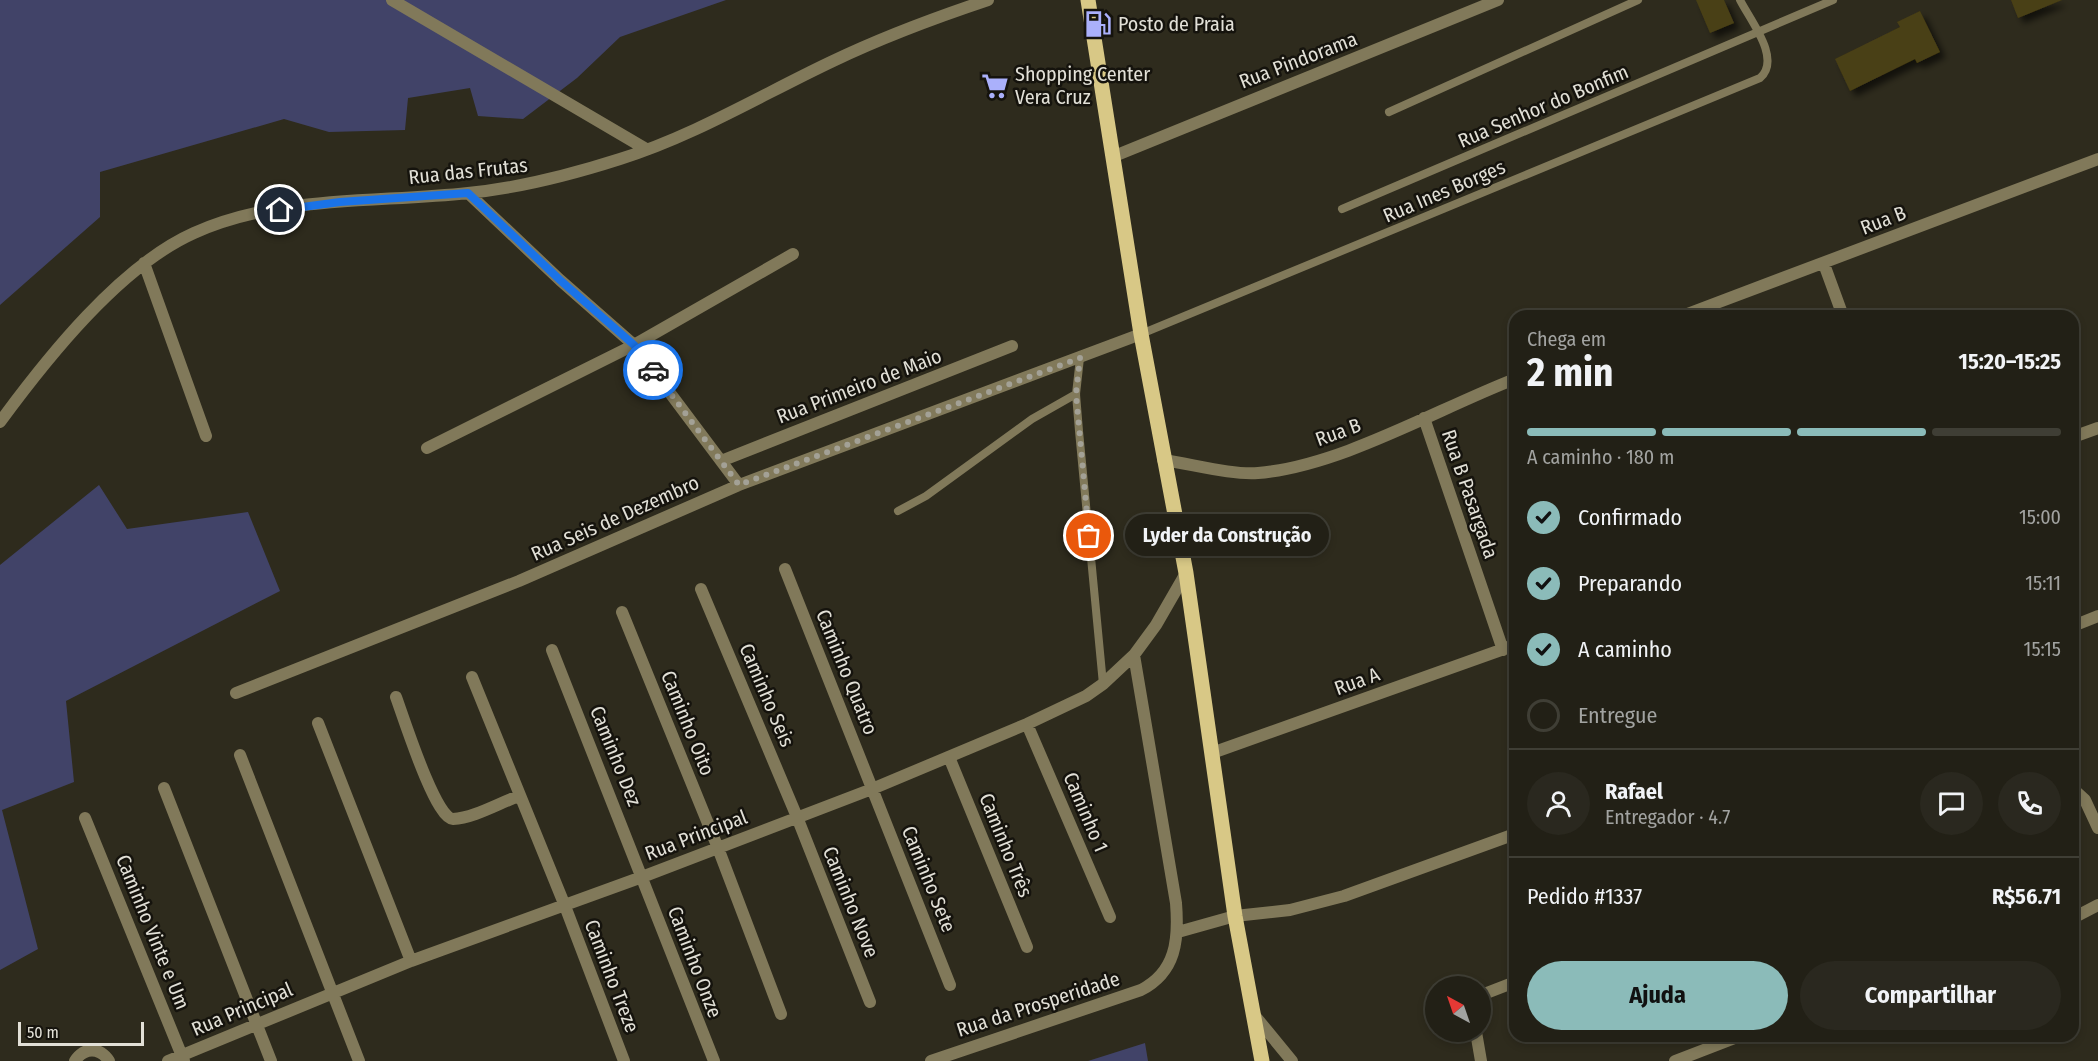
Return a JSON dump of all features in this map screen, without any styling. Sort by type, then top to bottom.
[{"type":"main road","points":[[1088,0],[1141,334],[1186,573],[1235,916],[1262,1061]]},
{"type":"street","points":[[392,0],[646,149]]},
{"type":"street","name":"Rua das Frutas","points":[[0,422],[49,360],[99,304],[144,263],[191,234],[240,215],[340,202],[468,193],[543,182],[646,149],[702,125],[910,26],[988,0]]},
{"type":"street","name":"Rua Pindorama","points":[[1112,157],[1259,95],[1337,67],[1498,0]]},
{"type":"street","name":"Rua B","points":[[1698,310],[2098,159]]},
{"type":"street","points":[[468,193],[560,280],[634,345],[739,485]]},
{"type":"street","points":[[427,448],[634,345],[793,254]]},
{"type":"street","points":[[144,263],[206,436]]},
{"type":"street","points":[[1824,264],[1841,310]]},
{"type":"street","name":"Rua Seis de Dezembro","points":[[236,693],[519,582],[739,485],[1141,334]]},
{"type":"street","name":"Rua Primeiro de Maio","points":[[721,461],[1012,346]]},
{"type":"street","name":"Rua B","points":[[1163,460],[1256,473],[1293,468],[1359,446],[1509,383]]},
{"type":"street","name":"Rua B Pasargada","points":[[1424,418],[1509,647]]},
{"type":"street","points":[[2079,435],[2098,428]]},
{"type":"street","name":"Caminho Quatro","points":[[785,569],[872,789]]},
{"type":"street","name":"Rua Principal","points":[[168,1061],[183,1058],[256,1023],[411,961],[565,906],[872,789],[1027,724],[1086,696],[1103,684],[1134,655],[1156,625],[1186,573]]},
{"type":"street","name":"Caminho Seis","points":[[701,589],[797,817]]},
{"type":"street","name":"Caminho Oito","points":[[622,612],[718,848],[781,1014]]},
{"type":"street","points":[[2079,624],[2098,616]]},
{"type":"street","name":"Rua A","points":[[1212,753],[1509,647]]},
{"type":"street","name":"Caminho Dez","points":[[552,651],[642,877]]},
{"type":"street","points":[[1134,655],[1178,932],[1235,916],[1290,909],[1344,896],[1509,836]]},
{"type":"street","name":"Caminho Treze","points":[[472,677],[565,906],[624,1061]]},
{"type":"street","points":[[396,698],[435,801],[447,818],[469,815],[519,796]]},
{"type":"street","points":[[318,723],[411,961]]},
{"type":"street","name":"Caminho 1","points":[[1027,724],[1110,917]]},
{"type":"street","points":[[240,755],[359,1061]]},
{"type":"street","name":"Caminho Três","points":[[949,757],[1027,947]]},
{"type":"street","points":[[164,788],[271,1061]]},
{"type":"street","name":"Caminho Sete","points":[[872,789],[950,984]]},
{"type":"street","points":[[2079,794],[2085,800],[2098,828]]},
{"type":"street","name":"Caminho Nove","points":[[797,817],[870,1002]]},
{"type":"street","name":"Caminho Vinte e Um","points":[[85,818],[183,1058]]},
{"type":"street","name":"Caminho Onze","points":[[642,877],[714,1061]]},
{"type":"street","points":[[2079,915],[2098,905]]},
{"type":"street","name":"Rua da Prosperidade","points":[[930,1061],[1141,990],[1156,982],[1169,964],[1178,932]]},
{"type":"street","points":[[1491,991],[1509,984]]},
{"type":"street","points":[[1255,1016],[1292,1061]]},
{"type":"street","points":[[1478,1042],[1481,1061]]},
{"type":"street","points":[[1675,1061],[1724,1042]]},
{"type":"street","points":[[75,1061],[84,1052],[90,1050],[104,1054],[109,1061]]},
{"type":"lane","points":[[1389,112],[1638,0]]},
{"type":"lane","points":[[1740,0],[1757,33]]},
{"type":"lane","name":"Rua Senhor do Bonfim","points":[[1342,209],[1833,0]]},
{"type":"lane","name":"Rua Ines Borges","points":[[1141,334],[1332,257],[1441,209],[1760,78],[1769,68],[1757,33]]},
{"type":"lane","points":[[1080,358],[1076,394],[1103,684]]},
{"type":"lane","points":[[898,511],[926,496],[1032,419],[1076,394]]},
{"type":"shaded area","points":[[0,0],[726,0],[620,37],[577,78],[523,119],[478,116],[470,88],[408,98],[405,130],[329,132],[284,119],[100,172],[100,217],[0,305]]},
{"type":"shaded area","points":[[99,485],[127,529],[248,512],[280,591],[66,701],[74,782],[2,810],[38,949],[0,970],[0,565]]},
{"type":"shaded area","points":[[1145,1043],[1148,1061],[1088,1061]]},
{"type":"building","points":[[1696,0],[1724,0],[1734,23],[1710,33]]},
{"type":"building","points":[[2011,0],[2062,0],[2018,18]]},
{"type":"building","points":[[1920,11],[1940,52],[1917,63],[1915,59],[1850,91],[1835,59],[1900,27],[1897,22]]},
{"type":"way so far","points":[[653,370],[739,485],[962,399],[1080,358],[1076,394],[1089,536]]},
{"type":"place","name":"Posto de Praia","points":[[1098,24]]},
{"type":"place","name":"Shopping Center Vera Cruz","points":[[995,86]]},
{"type":"place","name":"Lyder da Construção","points":[[1089,536]]},
{"type":"route","points":[[280,210],[340,202],[468,193],[560,280],[634,345],[653,370]]}]
